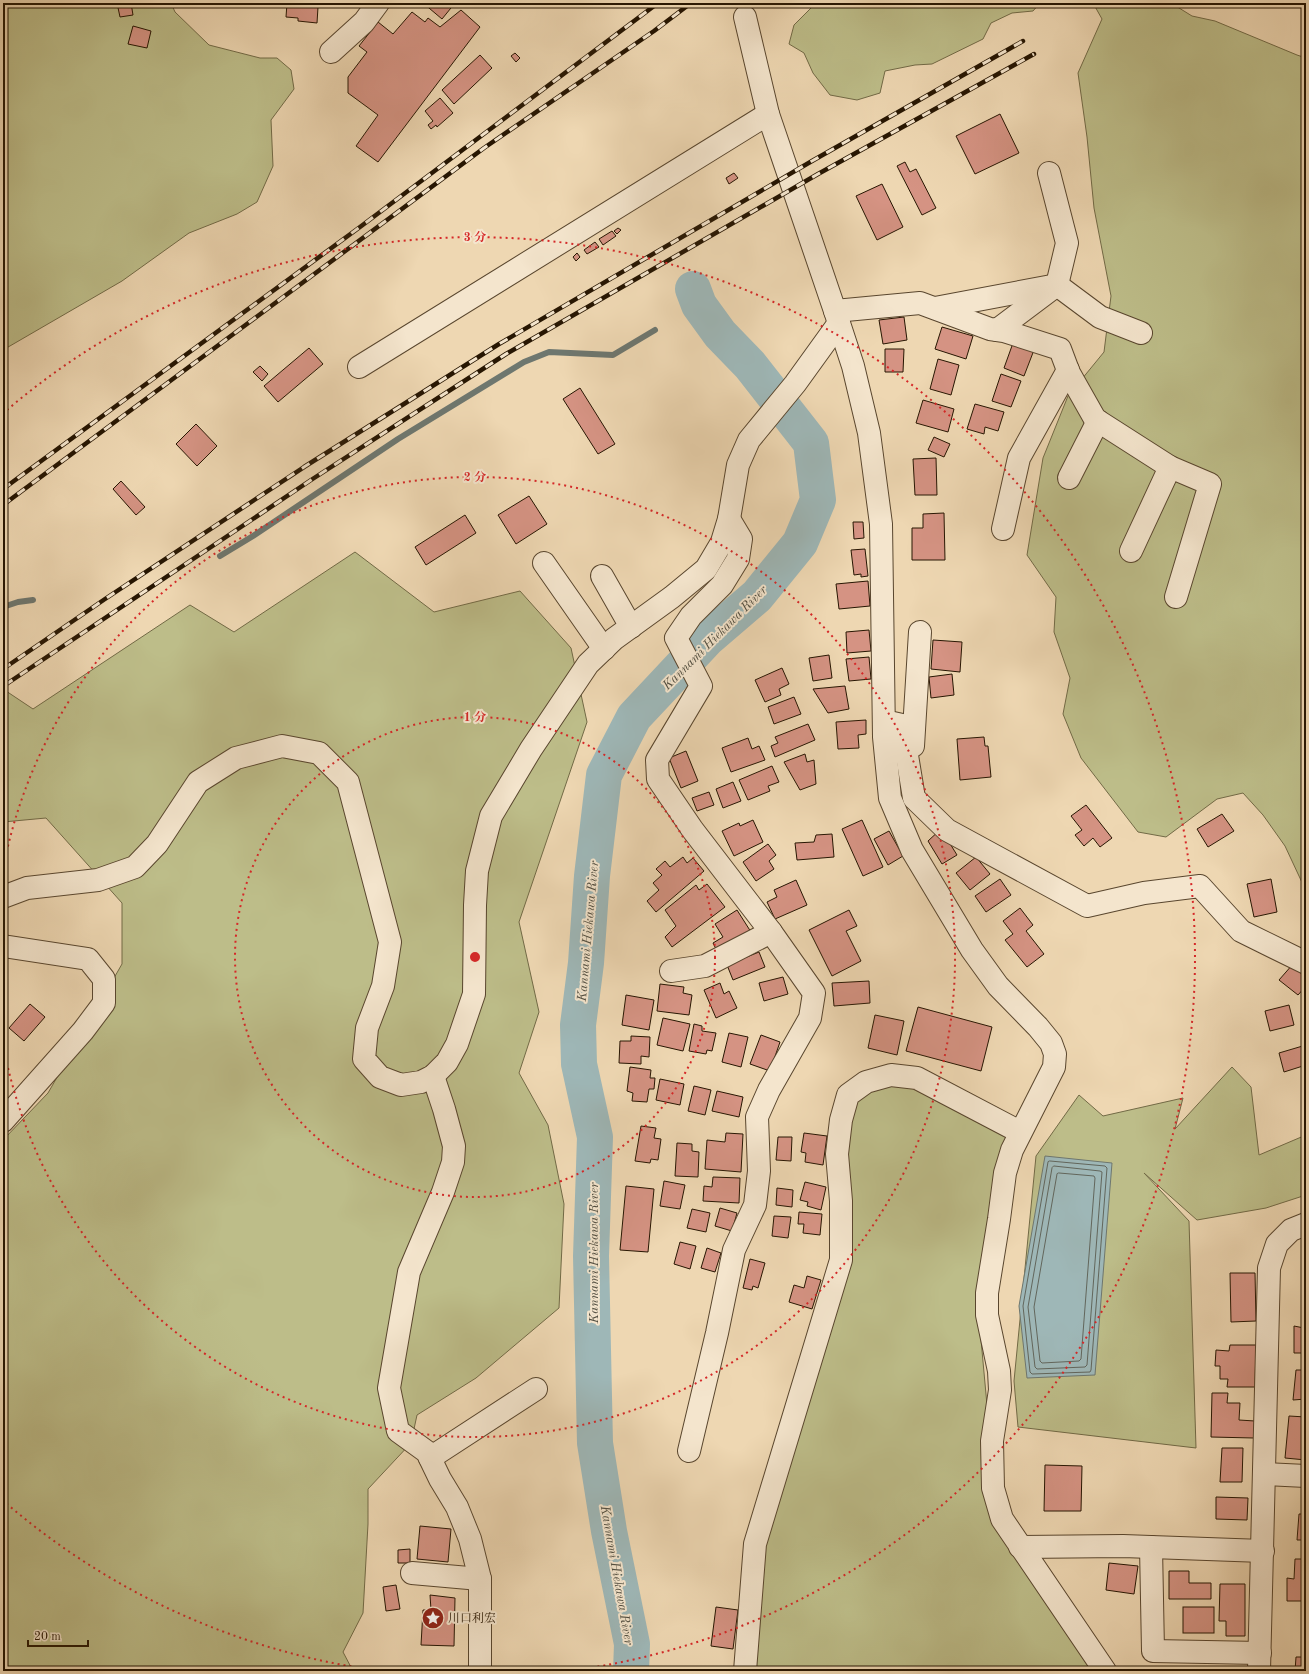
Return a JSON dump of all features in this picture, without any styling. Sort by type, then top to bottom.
[{"type":"street","points":[[331,52],[364,22],[378,3]]},
{"type":"street","points":[[745,17],[768,114],[853,366],[869,434],[881,524],[884,721],[890,798],[912,850],[972,950],[998,986],[1038,1027],[1051,1043],[1055,1054],[1054,1067],[1020,1132],[1012,1150],[1005,1173],[987,1292],[987,1315],[999,1371],[1000,1390],[992,1441],[993,1488],[1002,1519],[1105,1671]]},
{"type":"street","points":[[359,367],[768,114]]},
{"type":"street","points":[[997,330],[1057,285],[1067,243],[1049,173]]},
{"type":"street","points":[[935,308],[1057,285],[1100,317],[1141,333]]},
{"type":"street","points":[[3,898],[27,888],[98,880],[135,867],[157,844],[198,782],[236,758],[282,746],[319,753],[348,782],[390,942],[383,986],[367,1028],[364,1059],[380,1077],[401,1085],[421,1082],[433,1076],[447,1062],[457,1044],[474,994],[477,871],[491,816],[531,749],[588,664],[631,627],[706,570],[722,542],[729,519],[738,465],[749,440],[795,384],[837,317],[920,303],[997,330],[1060,349],[1068,370],[1095,419],[1170,467],[1210,484],[1176,597]]},
{"type":"street","points":[[1003,529],[1019,458],[1068,370]]},
{"type":"street","points":[[1069,478],[1098,420]]},
{"type":"street","points":[[1131,551],[1170,467]]},
{"type":"street","points":[[689,1451],[717,1333],[734,1250],[755,1205],[759,1171],[757,1117],[769,1090],[810,1018],[814,993],[771,932],[692,829],[658,779],[657,760],[701,686],[676,638],[691,616],[722,584],[738,559],[741,539],[729,519]]},
{"type":"street","points":[[544,563],[604,649]]},
{"type":"street","points":[[602,576],[631,627]]},
{"type":"street","points":[[912,782],[920,632]]},
{"type":"street","points":[[884,721],[902,725],[914,798],[947,830],[1087,906],[1144,893],[1200,886],[1241,931],[1306,963]]},
{"type":"street","points":[[671,971],[705,966],[771,932]]},
{"type":"street","points":[[3,946],[88,959],[104,979],[104,1003],[83,1031],[3,1122]]},
{"type":"street","points":[[745,1671],[755,1544],[841,1260],[841,1201],[837,1154],[841,1120],[848,1095],[866,1082],[892,1075],[917,1078],[1020,1132]]},
{"type":"street","points":[[433,1076],[454,1146],[454,1162],[409,1272],[389,1388],[398,1431],[426,1452],[440,1479],[457,1506],[470,1539],[480,1579],[480,1671]]},
{"type":"street","points":[[1152,1547],[1153,1651],[1260,1662],[1269,1268],[1277,1244],[1291,1230],[1306,1224]]},
{"type":"street","points":[[430,1458],[536,1389]]},
{"type":"street","points":[[1264,1474],[1306,1476]]},
{"type":"street","points":[[1020,1547],[1152,1547],[1263,1551]]},
{"type":"street","points":[[412,1573],[480,1579]]},
{"type":"green space","points":[[3,3],[171,3],[175,12],[209,45],[260,58],[277,58],[291,70],[294,89],[271,120],[273,166],[257,202],[237,214],[189,233],[122,281],[3,350]]},
{"type":"green space","points":[[816,3],[1040,3],[1033,11],[1012,13],[991,23],[983,39],[932,64],[915,65],[885,71],[880,93],[857,100],[830,95],[813,73],[804,53],[789,44],[794,25]]},
{"type":"green space","points":[[1093,3],[1171,3],[1192,16],[1215,21],[1306,58],[1306,891],[1285,846],[1263,815],[1243,793],[1217,799],[1166,837],[1138,832],[1081,758],[1063,714],[1070,678],[1054,632],[1056,597],[1027,555],[1043,458],[1068,396],[1104,352],[1111,296],[1094,208],[1087,137],[1078,73],[1102,19]]},
{"type":"green space","points":[[355,552],[434,612],[520,591],[571,648],[587,722],[519,922],[539,1012],[519,1073],[548,1125],[564,1204],[559,1308],[476,1378],[417,1415],[411,1443],[368,1489],[368,1524],[363,1613],[343,1652],[353,1671],[3,1671],[3,1140],[48,1093],[122,964],[122,903],[46,818],[3,822],[3,689],[33,709],[190,605],[234,632]]},
{"type":"green space","points":[[1232,1067],[1251,1087],[1259,1155],[1306,1135],[1306,1195],[1266,1208],[1197,1220],[1144,1173],[1189,1221],[1196,1448],[1018,1427],[1014,1381],[1036,1156],[1079,1095],[1103,1116],[1183,1098],[1175,1129]]},
{"type":"green space","points":[[917,1078],[1015,1142],[979,1318],[989,1427],[1001,1514],[1105,1671],[753,1671],[762,1556],[844,1244],[847,1142],[859,1091]]},
{"type":"water","points":[[1045,1156],[1112,1163],[1095,1375],[1027,1378],[1019,1306]]},
{"type":"building","points":[[117,3],[131,3],[133,15],[120,17]]},
{"type":"building","points":[[287,3],[316,3],[316,6],[318,7],[317,23],[298,21],[298,18],[286,17]]},
{"type":"building","points":[[423,3],[455,3],[442,19]]},
{"type":"building","points":[[461,10],[480,27],[378,162],[356,146],[378,115],[348,93],[348,77],[367,52],[359,46],[378,22],[393,34],[412,12],[425,22],[428,18],[440,27]]},
{"type":"building","points":[[133,26],[151,31],[147,48],[128,44]]},
{"type":"building","points":[[515,53],[520,58],[516,62],[511,56]]},
{"type":"building","points":[[480,55],[492,68],[454,104],[442,90]]},
{"type":"building","points":[[440,98],[453,113],[437,127],[436,125],[431,129],[428,125],[433,121],[425,111]]},
{"type":"building","points":[[1000,114],[1019,153],[975,174],[956,136]]},
{"type":"building","points":[[905,162],[910,172],[916,169],[936,208],[922,215],[897,166]]},
{"type":"building","points":[[734,173],[738,178],[729,184],[726,178]]},
{"type":"building","points":[[882,184],[903,227],[877,240],[856,196]]},
{"type":"building","points":[[618,228],[621,230],[617,234],[614,231]]},
{"type":"building","points":[[612,231],[616,236],[603,245],[599,239]]},
{"type":"building","points":[[595,242],[599,247],[587,254],[584,250]]},
{"type":"building","points":[[577,253],[580,257],[576,261],[573,257]]},
{"type":"building","points":[[904,317],[907,340],[883,344],[879,320]]},
{"type":"building","points":[[942,327],[973,336],[966,359],[935,349]]},
{"type":"building","points":[[1013,343],[1034,350],[1024,376],[1004,368]]},
{"type":"building","points":[[309,348],[323,364],[278,402],[264,386]]},
{"type":"building","points":[[885,349],[904,349],[903,372],[885,372]]},
{"type":"building","points":[[938,359],[959,365],[951,395],[930,389]]},
{"type":"building","points":[[260,366],[268,374],[262,381],[253,372]]},
{"type":"building","points":[[1001,374],[1021,381],[1011,407],[992,401]]},
{"type":"building","points":[[580,388],[615,444],[598,454],[563,399]]},
{"type":"building","points":[[923,400],[954,409],[948,432],[916,423]]},
{"type":"building","points":[[975,404],[1004,412],[998,431],[985,427],[984,434],[967,429]]},
{"type":"building","points":[[196,424],[217,446],[197,466],[176,444]]},
{"type":"building","points":[[934,437],[950,444],[944,457],[928,450]]},
{"type":"building","points":[[936,458],[937,495],[915,495],[913,459]]},
{"type":"building","points":[[121,481],[145,507],[136,515],[113,489]]},
{"type":"building","points":[[529,496],[547,524],[516,544],[498,515]]},
{"type":"building","points":[[944,513],[945,560],[912,560],[912,528],[923,528],[923,514]]},
{"type":"building","points":[[465,515],[476,533],[426,565],[415,547]]},
{"type":"building","points":[[853,522],[863,522],[864,538],[854,539]]},
{"type":"building","points":[[865,549],[868,576],[861,577],[861,574],[854,575],[851,550]]},
{"type":"building","points":[[868,581],[870,606],[839,609],[836,584]]},
{"type":"building","points":[[869,630],[871,651],[847,653],[846,632]]},
{"type":"building","points":[[933,640],[962,642],[960,672],[931,669]]},
{"type":"building","points":[[829,655],[832,678],[813,681],[809,658]]},
{"type":"building","points":[[869,657],[871,679],[849,681],[846,659]]},
{"type":"building","points":[[782,668],[789,684],[779,689],[781,695],[765,702],[755,680]]},
{"type":"building","points":[[952,674],[954,695],[931,698],[929,677]]},
{"type":"building","points":[[845,686],[849,709],[828,713],[813,689]]},
{"type":"building","points":[[794,697],[801,714],[774,724],[768,707]]},
{"type":"building","points":[[866,720],[866,734],[858,735],[859,748],[838,749],[836,722]]},
{"type":"building","points":[[808,724],[815,740],[775,757],[771,746],[778,743],[775,737]]},
{"type":"building","points":[[984,737],[985,746],[988,746],[991,777],[960,780],[957,739]]},
{"type":"building","points":[[748,738],[752,749],[759,746],[765,760],[731,772],[722,748]]},
{"type":"building","points":[[686,751],[698,781],[681,788],[669,758]]},
{"type":"building","points":[[805,754],[807,762],[814,760],[816,784],[800,790],[784,762]]},
{"type":"building","points":[[772,766],[779,782],[768,786],[770,791],[748,800],[739,780]]},
{"type":"building","points":[[733,782],[741,801],[723,808],[716,789]]},
{"type":"building","points":[[709,792],[714,805],[697,811],[692,798]]},
{"type":"building","points":[[1086,805],[1112,838],[1100,847],[1093,838],[1084,846],[1075,835],[1082,830],[1071,816]]},
{"type":"building","points":[[1222,814],[1234,831],[1208,847],[1197,829]]},
{"type":"building","points":[[753,820],[763,842],[734,856],[722,831],[739,823],[740,826]]},
{"type":"building","points":[[862,820],[883,867],[863,876],[842,829]]},
{"type":"building","points":[[941,829],[957,855],[942,864],[928,841]]},
{"type":"building","points":[[889,831],[903,856],[888,865],[874,839]]},
{"type":"building","points":[[832,834],[834,857],[797,860],[795,843],[814,842],[816,835]]},
{"type":"building","points":[[768,844],[776,855],[769,861],[774,869],[756,881],[743,862]]},
{"type":"building","points":[[683,857],[687,863],[693,858],[704,871],[656,912],[647,901],[659,890],[653,883],[662,875],[656,869],[665,861],[670,867]]},
{"type":"building","points":[[976,857],[990,874],[970,890],[956,873]]},
{"type":"building","points":[[1000,879],[1011,895],[986,912],[975,896]]},
{"type":"building","points":[[1271,879],[1277,912],[1254,917],[1247,884]]},
{"type":"building","points":[[796,880],[807,905],[775,919],[767,902],[777,897],[774,890]]},
{"type":"building","points":[[707,884],[725,907],[672,947],[665,937],[676,926],[665,910],[696,885],[699,890]]},
{"type":"building","points":[[1020,908],[1033,925],[1026,931],[1044,954],[1027,967],[1005,940],[1013,934],[1003,921]]},
{"type":"building","points":[[737,910],[751,932],[726,947],[724,944],[716,949],[713,943],[723,937],[715,924]]},
{"type":"building","points":[[849,910],[857,926],[846,931],[861,961],[832,976],[809,930]]},
{"type":"building","points":[[759,952],[765,967],[733,980],[727,965]]},
{"type":"building","points":[[1293,964],[1306,975],[1306,986],[1298,995],[1279,980]]},
{"type":"building","points":[[783,977],[788,994],[764,1001],[759,983]]},
{"type":"building","points":[[869,981],[870,1003],[834,1006],[832,983]]},
{"type":"building","points":[[720,983],[724,994],[729,991],[737,1008],[716,1018],[704,990]]},
{"type":"building","points":[[660,984],[684,987],[683,993],[692,995],[689,1015],[657,1011]]},
{"type":"building","points":[[626,995],[654,1000],[649,1030],[622,1025]]},
{"type":"building","points":[[30,1004],[45,1017],[24,1041],[9,1028]]},
{"type":"building","points":[[1289,1005],[1294,1025],[1270,1031],[1265,1011]]},
{"type":"building","points":[[918,1007],[992,1027],[981,1071],[906,1051]]},
{"type":"building","points":[[875,1015],[904,1021],[897,1055],[868,1048]]},
{"type":"building","points":[[663,1018],[690,1024],[683,1051],[657,1045]]},
{"type":"building","points":[[694,1024],[702,1026],[702,1031],[716,1033],[712,1051],[707,1050],[706,1054],[689,1051]]},
{"type":"building","points":[[729,1033],[748,1037],[741,1067],[722,1062]]},
{"type":"building","points":[[761,1035],[780,1042],[770,1071],[750,1064]]},
{"type":"building","points":[[631,1036],[650,1037],[649,1057],[641,1056],[641,1064],[619,1063],[620,1041],[631,1041]]},
{"type":"building","points":[[1306,1045],[1306,1065],[1284,1072],[1279,1053]]},
{"type":"building","points":[[630,1067],[651,1070],[650,1078],[655,1078],[654,1089],[649,1089],[647,1102],[632,1101],[633,1093],[627,1091]]},
{"type":"building","points":[[660,1079],[684,1084],[680,1105],[656,1100]]},
{"type":"building","points":[[694,1086],[711,1090],[705,1115],[688,1111]]},
{"type":"building","points":[[717,1091],[743,1097],[739,1117],[712,1111]]},
{"type":"building","points":[[641,1126],[656,1128],[654,1138],[661,1139],[658,1160],[651,1159],[650,1163],[635,1161]]},
{"type":"building","points":[[726,1133],[743,1134],[741,1172],[705,1169],[707,1140],[725,1142]]},
{"type":"building","points":[[804,1133],[827,1136],[823,1165],[805,1162],[806,1153],[801,1152]]},
{"type":"building","points":[[778,1137],[792,1137],[791,1161],[776,1160]]},
{"type":"building","points":[[677,1143],[692,1144],[692,1151],[699,1152],[698,1177],[675,1176]]},
{"type":"building","points":[[713,1177],[740,1178],[739,1203],[703,1201],[704,1186],[712,1187]]},
{"type":"building","points":[[664,1181],[685,1185],[680,1209],[660,1206]]},
{"type":"building","points":[[805,1182],[826,1187],[821,1210],[807,1206],[808,1202],[800,1200]]},
{"type":"building","points":[[626,1186],[654,1189],[648,1252],[620,1250]]},
{"type":"building","points":[[777,1188],[793,1190],[792,1207],[776,1205]]},
{"type":"building","points":[[720,1208],[737,1213],[732,1231],[715,1226]]},
{"type":"building","points":[[692,1209],[710,1213],[706,1232],[687,1228]]},
{"type":"building","points":[[799,1212],[822,1214],[820,1235],[803,1233],[804,1224],[798,1224]]},
{"type":"building","points":[[774,1216],[791,1217],[788,1238],[772,1236]]},
{"type":"building","points":[[680,1242],[696,1246],[690,1269],[674,1264]]},
{"type":"building","points":[[707,1248],[721,1253],[715,1272],[701,1268]]},
{"type":"building","points":[[750,1259],[765,1263],[758,1288],[753,1286],[752,1290],[743,1288]]},
{"type":"building","points":[[1230,1273],[1255,1273],[1256,1321],[1231,1322]]},
{"type":"building","points":[[807,1276],[821,1280],[812,1309],[789,1302],[794,1285],[804,1288]]},
{"type":"building","points":[[1305,1316],[1306,1353],[1294,1353],[1294,1326],[1304,1328]]},
{"type":"building","points":[[1230,1345],[1256,1345],[1255,1387],[1227,1387],[1228,1379],[1220,1379],[1220,1366],[1215,1366],[1216,1350],[1229,1351]]},
{"type":"building","points":[[1296,1370],[1306,1370],[1306,1399],[1293,1400]]},
{"type":"building","points":[[1212,1393],[1228,1393],[1227,1403],[1240,1403],[1239,1420],[1255,1421],[1254,1438],[1211,1437]]},
{"type":"building","points":[[1289,1416],[1306,1417],[1306,1460],[1285,1458]]},
{"type":"building","points":[[1222,1448],[1243,1448],[1242,1482],[1220,1482]]},
{"type":"building","points":[[1045,1465],[1082,1466],[1081,1511],[1044,1511]]},
{"type":"building","points":[[1216,1497],[1248,1498],[1247,1520],[1216,1519]]},
{"type":"building","points":[[1299,1514],[1306,1514],[1306,1540],[1297,1540]]},
{"type":"building","points":[[420,1526],[451,1529],[448,1562],[417,1559]]},
{"type":"building","points":[[410,1549],[410,1563],[398,1563],[398,1550]]},
{"type":"building","points":[[1295,1559],[1306,1559],[1306,1601],[1287,1601],[1287,1578],[1294,1579]]},
{"type":"building","points":[[1109,1563],[1138,1566],[1134,1594],[1106,1590]]},
{"type":"building","points":[[1169,1571],[1189,1571],[1189,1583],[1211,1583],[1211,1599],[1169,1599]]},
{"type":"building","points":[[1220,1584],[1245,1584],[1245,1636],[1226,1636],[1226,1621],[1219,1621]]},
{"type":"building","points":[[396,1585],[400,1609],[386,1611],[383,1587]]},
{"type":"building","points":[[430,1595],[455,1598],[454,1646],[421,1645],[423,1610],[431,1610]]},
{"type":"building","points":[[716,1607],[738,1610],[733,1649],[711,1646]]},
{"type":"building","points":[[1183,1607],[1214,1607],[1214,1633],[1183,1633]]},
{"type":"building","points":[[1303,1623],[1306,1623],[1306,1671],[1295,1671],[1296,1657],[1302,1657]]},
{"type":"waterway","name":"Kannami Hiekawa River","points":[[631,1671],[632,1644],[609,1531],[595,1443],[591,1256],[595,1137],[579,1064],[578,1025],[586,963],[592,876],[604,775],[634,717],[708,638],[757,596],[800,543],[818,500],[811,443],[750,365],[720,334],[699,305],[693,289]]},
{"type":"waterway","points":[[691,310],[699,305]]},
{"type":"waterway","points":[[220,556],[253,536],[398,439],[524,362],[549,352],[613,355],[655,330]]},
{"type":"waterway","points":[[3,607],[18,602],[33,600]]},
{"type":"railway","points":[[3,489],[360,227],[658,3]]},
{"type":"railway","points":[[3,505],[484,148],[654,31],[691,3]]},
{"type":"railway","points":[[3,669],[105,599],[304,467],[499,344],[812,161],[1023,41]]},
{"type":"railway","points":[[5,685],[311,480],[506,354],[818,174],[1034,54]]},
{"type":"place","name":"川口利宏","points":[[433,1618]]}]
